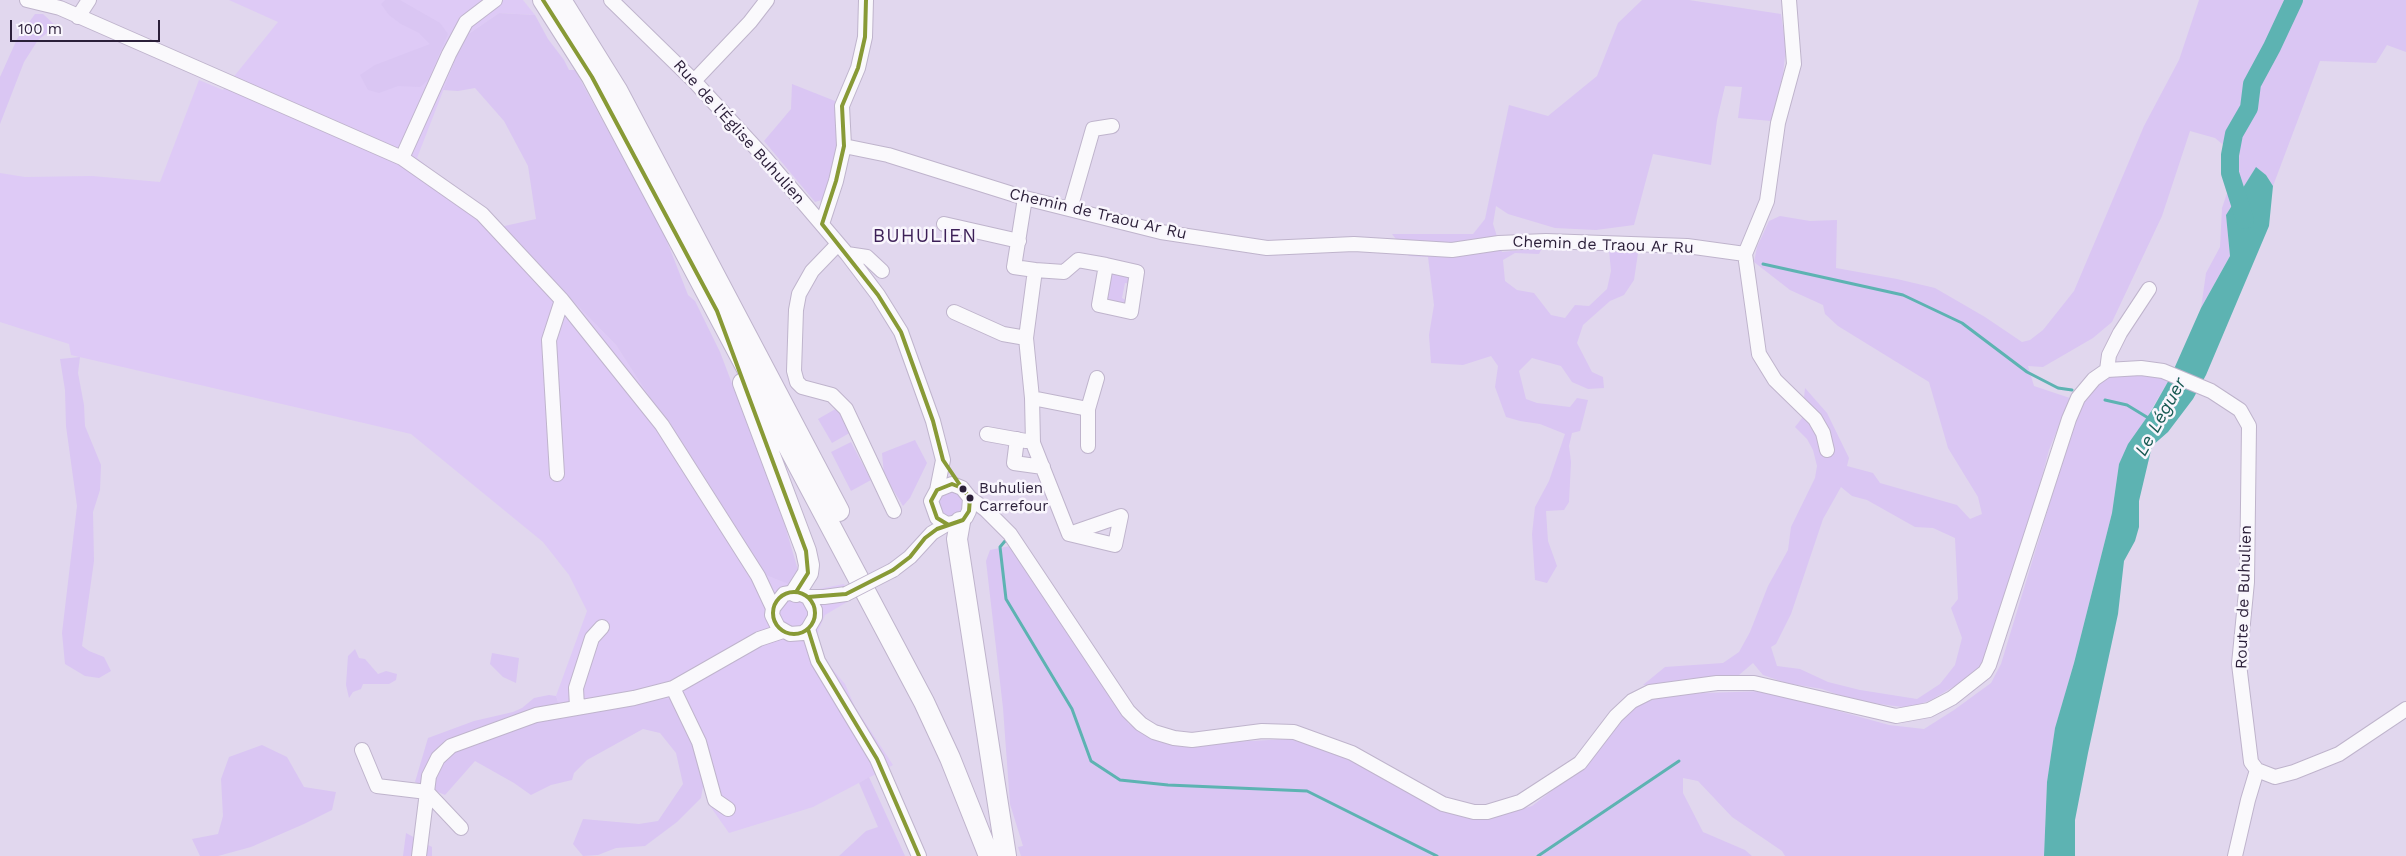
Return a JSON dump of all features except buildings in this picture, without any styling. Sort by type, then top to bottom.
[{"type":"highway","points":[[543,0],[592,77],[924,702],[950,758],[988,856]]},
{"type":"highway","points":[[561,0],[616,90],[932,686],[974,780],[1004,856]]},
{"type":"highway","points":[[717,311],[806,551],[809,565],[808,573],[796,594]]},
{"type":"highway","points":[[958,521],[956,539],[1004,856]]},
{"type":"street","points":[[27,0],[60,8],[402,158],[482,214],[562,300],[662,425],[758,576],[778,627],[818,661]]},
{"type":"street","points":[[78,17],[89,0]]},
{"type":"street","points":[[402,158],[449,54],[466,22],[495,0]]},
{"type":"street","name":"Rue de l'Église Buhulien","points":[[611,0],[694,80],[822,224],[878,295],[901,332],[933,421],[943,460],[966,493],[994,517],[1010,534],[1041,584],[1128,711],[1141,724],[1154,732],[1174,738],[1192,740],[1262,731],[1294,732],[1352,753],[1443,804],[1474,812],[1487,812],[1520,802],[1580,763],[1616,716],[1632,701],[1650,692],[1717,682],[1754,683],[1896,716],[1929,710],[1952,698],[1985,672],[1989,665],[2069,419],[2084,389],[2106,370]]},
{"type":"street","points":[[694,80],[750,22],[766,0]]},
{"type":"street","points":[[822,224],[836,181],[844,146],[842,106],[858,68],[865,37],[866,0]]},
{"type":"street","points":[[1789,0],[1794,64],[1774,140],[1767,201],[1745,254],[1760,354],[1775,380],[1814,419],[1823,433],[1828,450]]},
{"type":"street","points":[[1070,209],[1093,130],[1112,126]]},
{"type":"street","name":"Chemin de Traou Ar Ru","points":[[844,146],[888,155],[1025,198],[1161,232],[1267,248],[1354,244],[1452,250],[1499,243],[1546,241],[1687,246],[1745,254]]},
{"type":"street","points":[[1025,198],[1014,267],[1064,272],[1078,260],[1106,265]]},
{"type":"street","points":[[944,224],[1019,242]]},
{"type":"street","points":[[882,271],[867,257],[842,249],[812,271],[799,294],[795,318],[794,371],[797,382],[802,387],[832,396],[846,409],[866,447],[894,511]]},
{"type":"street","points":[[1035,270],[1026,338],[1032,398],[1033,442],[1069,534]]},
{"type":"street","points":[[2106,370],[2109,354],[2120,333],[2149,289]]},
{"type":"street","points":[[557,474],[549,340],[562,300]]},
{"type":"street","points":[[954,312],[1003,334],[1026,338]]},
{"type":"street","name":"Route de Buhulien","points":[[2106,370],[2133,367],[2163,372],[2212,391],[2240,410],[2249,426],[2247,582],[2239,664],[2251,762],[2257,770]]},
{"type":"street","points":[[1088,446],[1088,409],[1096,378]]},
{"type":"street","points":[[1032,398],[1088,409]]},
{"type":"street","points":[[987,434],[1033,442]]},
{"type":"street","points":[[1017,440],[1014,463],[1043,467]]},
{"type":"street","name":"Rue de l'Église Buhulien","points":[[937,490],[943,460]]},
{"type":"street","points":[[925,538],[931,501],[937,490],[952,484],[966,493],[970,511],[958,521],[937,518],[931,508]]},
{"type":"street","points":[[419,856],[429,776],[438,758],[451,746],[536,715],[634,698],[672,688],[759,639],[786,633],[802,633],[810,627],[822,611],[841,600],[846,594],[893,570],[910,557],[925,538],[958,521],[978,514],[994,517]]},
{"type":"street","points":[[758,576],[796,594],[815,610],[810,627],[818,661],[877,760],[919,856]]},
{"type":"street","points":[[759,639],[773,611],[796,594],[846,594]]},
{"type":"street","points":[[577,707],[576,688],[592,638],[602,627]]},
{"type":"street","points":[[672,688],[699,742],[715,800],[728,809]]},
{"type":"street","points":[[2235,856],[2257,770],[2275,777],[2294,772],[2339,754],[2406,710]]},
{"type":"street","points":[[362,750],[377,786],[426,792],[461,828]]},
{"type":"shaded area","points":[[229,0],[523,0],[535,15],[499,13],[464,37],[417,158],[489,216],[616,345],[763,574],[808,591],[844,584],[852,599],[825,615],[817,634],[824,659],[845,684],[855,707],[893,765],[813,807],[729,833],[710,806],[695,745],[672,698],[563,716],[556,696],[587,611],[569,575],[543,542],[411,434],[71,355],[69,344],[0,322],[0,173],[25,177],[92,176],[160,182],[199,80],[223,90],[278,22]]},
{"type":"shaded area","points":[[385,0],[400,0],[440,23],[448,34],[428,80],[420,87],[398,86],[379,93],[368,90],[360,75],[375,65],[430,44],[419,33],[401,24],[389,15],[381,4]]},
{"type":"shaded area","points":[[1642,0],[1689,0],[1781,14],[1786,47],[1783,75],[1771,121],[1738,118],[1742,87],[1725,86],[1717,120],[1711,165],[1653,154],[1634,225],[1596,230],[1555,228],[1508,214],[1496,206],[1493,224],[1502,252],[1542,248],[1539,254],[1515,253],[1503,260],[1505,281],[1517,290],[1534,293],[1551,315],[1565,318],[1575,305],[1589,306],[1607,289],[1611,271],[1609,250],[1638,253],[1634,280],[1624,295],[1610,301],[1583,325],[1577,343],[1592,372],[1603,377],[1604,388],[1588,389],[1572,382],[1561,366],[1532,358],[1519,371],[1526,399],[1537,403],[1570,407],[1577,398],[1588,400],[1580,431],[1572,433],[1569,446],[1571,462],[1569,502],[1564,510],[1546,511],[1548,541],[1557,566],[1547,583],[1535,580],[1532,534],[1535,507],[1549,481],[1565,434],[1540,424],[1506,417],[1495,387],[1498,366],[1491,356],[1463,365],[1431,363],[1429,335],[1434,305],[1428,257],[1409,256],[1392,234],[1473,234],[1485,219],[1509,105],[1548,116],[1597,76],[1618,23]]},
{"type":"shaded area","points":[[2199,0],[2406,0],[2406,52],[2387,45],[2376,63],[2320,61],[2273,186],[2266,175],[2256,168],[2226,215],[2230,256],[2201,308],[2206,273],[2220,247],[2222,208],[2239,158],[2215,138],[2190,131],[2162,216],[2112,322],[2093,338],[2043,367],[2028,366],[2034,386],[2070,398],[2049,450],[2037,495],[1981,667],[1960,683],[1931,700],[1910,708],[1856,701],[1822,689],[1786,683],[1763,675],[1753,663],[1739,675],[1685,679],[1664,684],[1643,685],[1665,667],[1723,663],[1739,652],[1750,632],[1768,586],[1788,550],[1791,527],[1815,478],[1817,466],[1813,450],[1807,439],[1795,427],[1802,418],[1805,388],[1827,413],[1849,458],[1847,466],[1873,473],[1880,483],[1957,505],[1970,519],[1982,514],[1978,497],[1948,448],[1929,382],[1838,326],[1825,314],[1823,305],[1790,290],[1754,262],[1757,247],[1769,221],[1780,216],[1810,221],[1837,220],[1836,268],[1935,288],[1985,317],[2022,342],[2030,340],[2043,330],[2074,291],[2144,126],[2179,60]],"holes":[[[1841,487],[1852,496],[1867,500],[1915,527],[1933,528],[1955,538],[1958,599],[1951,608],[1962,638],[1955,665],[1940,684],[1917,699],[1860,690],[1828,682],[1800,669],[1777,666],[1771,647],[1776,644],[1791,614],[1823,519]]]},
{"type":"shaded area","points":[[499,13],[535,15],[548,39],[569,70],[575,70],[663,231],[688,295],[695,301],[720,352],[781,512],[798,570],[791,585],[763,574],[616,345],[500,227],[536,219],[528,166],[504,121],[475,88],[458,91],[443,90],[464,37]]},
{"type":"shaded area","points":[[35,14],[43,14],[56,26],[38,40],[24,62],[0,124],[0,77],[17,39]]},
{"type":"shaded area","points":[[792,84],[835,101],[837,149],[825,199],[815,202],[764,141],[791,109]]},
{"type":"shaded area","points":[[1112,271],[1130,275],[1132,284],[1125,283],[1122,298],[1129,302],[1123,306],[1106,303],[1109,274]]},
{"type":"shaded area","points":[[80,357],[78,373],[84,405],[85,426],[101,465],[100,490],[93,512],[94,561],[82,646],[104,657],[111,671],[99,678],[85,676],[65,664],[62,633],[77,506],[66,426],[65,390],[60,359]]},
{"type":"shaded area","points":[[2130,370],[2170,378],[2119,464],[2112,513],[2074,663],[2055,729],[2047,782],[2044,856],[1785,856],[1782,851],[1732,817],[1698,781],[1683,778],[1683,793],[1703,832],[1745,850],[1752,856],[1021,856],[1018,847],[1023,846],[1010,804],[1003,708],[986,561],[990,550],[1010,546],[1129,724],[1172,745],[1289,739],[1325,749],[1390,779],[1442,811],[1484,820],[1532,806],[1588,763],[1620,721],[1638,704],[1674,694],[1766,691],[1889,725],[1924,729],[1954,710],[1991,683],[2001,664],[2079,407],[2090,388],[2116,373]]},
{"type":"shaded area","points":[[839,407],[853,431],[832,443],[818,419]]},
{"type":"shaded area","points":[[915,440],[927,463],[910,498],[903,506],[884,475],[882,453]]},
{"type":"shaded area","points":[[851,442],[871,480],[851,491],[831,452]]},
{"type":"shaded area","points":[[950,492],[959,495],[962,504],[959,513],[950,516],[941,513],[938,504],[941,495]]},
{"type":"shaded area","points":[[355,649],[359,658],[365,659],[378,674],[386,671],[397,674],[396,680],[389,684],[363,684],[361,689],[353,692],[349,698],[346,685],[348,656]]},
{"type":"shaded area","points":[[492,653],[519,658],[516,683],[503,677],[490,664]]},
{"type":"shaded area","points":[[549,695],[556,696],[563,716],[639,701],[672,698],[695,745],[704,781],[701,798],[677,822],[645,846],[616,848],[598,855],[583,856],[573,844],[583,819],[639,824],[658,821],[683,784],[676,753],[660,733],[643,729],[587,760],[574,773],[572,780],[551,785],[531,795],[475,761],[445,795],[415,782],[428,738],[474,721],[513,712],[522,708],[534,698]]},
{"type":"shaded area","points":[[262,745],[287,757],[304,787],[336,792],[332,810],[251,847],[218,856],[200,856],[192,839],[218,834],[223,816],[221,779],[229,757]]},
{"type":"shaded area","points":[[869,777],[905,856],[839,856],[866,831],[878,827],[859,783]]},
{"type":"shaded area","points":[[406,833],[432,847],[432,856],[403,856]]},
{"type":"water","points":[[2256,167],[2266,175],[2273,186],[2269,226],[2206,375],[2193,399],[2168,432],[2152,446],[2139,501],[2139,527],[2135,541],[2124,561],[2118,614],[2075,820],[2075,856],[2044,856],[2047,782],[2055,728],[2074,663],[2112,513],[2119,464],[2128,444],[2152,410],[2170,378],[2201,308],[2230,256],[2226,215]]},
{"type":"waterway","name":"Le Léguer","points":[[2245,220],[2230,173],[2230,155],[2234,134],[2249,108],[2252,84],[2294,0]]},
{"type":"waterway","points":[[1763,264],[1903,295],[1962,323],[2027,372],[2058,388],[2072,390]]},
{"type":"waterway","points":[[2105,400],[2127,405],[2150,419]]},
{"type":"waterway","points":[[1005,541],[1000,547],[1006,599],[1072,709],[1091,761],[1120,780],[1168,785],[1307,791],[1437,856]]},
{"type":"waterway","points":[[1538,856],[1679,761]]},
{"type":"transit line","points":[[543,0],[592,77],[717,311],[806,551],[808,573],[796,592]]},
{"type":"transit line","points":[[866,0],[865,37],[858,68],[842,106],[844,146],[836,181],[822,224],[878,295],[901,332],[933,421],[943,460],[962,488]]},
{"type":"transit line","points":[[808,597],[846,594],[893,570],[910,557],[925,538],[937,529],[963,520],[969,511],[970,498],[962,488],[952,484],[937,490],[931,501],[937,518],[947,524]]},
{"type":"transit line","points":[[794,592],[809,598],[815,613],[809,628],[794,634],[779,628],[773,613],[779,598],[794,592]]},
{"type":"transit line","points":[[808,629],[818,661],[877,759],[919,856]]},
{"type":"place","name":"Buhulien Carrefour","points":[[970,498]]},
{"type":"district","name":"BUHULIEN","points":[[925,236]]}]
